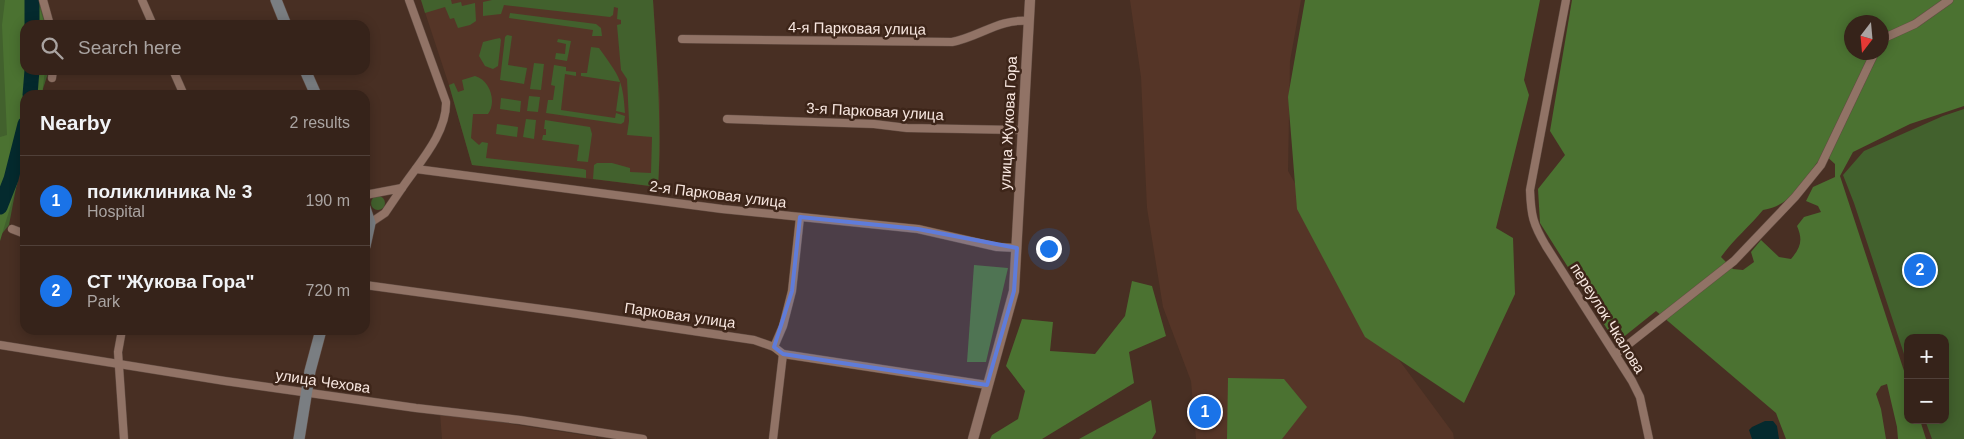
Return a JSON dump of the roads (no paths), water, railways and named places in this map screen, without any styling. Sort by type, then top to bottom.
[{"type":"main road","points":[[276,0],[284,20]]},
{"type":"main road","points":[[307,75],[314,90]]},
{"type":"main road","points":[[299,439],[311,364],[320,335]]},
{"type":"street","points":[[43,0],[49,20]]},
{"type":"street","points":[[142,0],[151,20]]},
{"type":"street","points":[[370,223],[385,214],[434,141],[446,113],[446,102],[409,0]]},
{"type":"street","name":"улица Жукова Гора","points":[[972,439],[1014,291],[1030,0]]},
{"type":"street","name":"переулок Чкалова","points":[[1566,0],[1530,190],[1531,217],[1541,239],[1616,354],[1640,397],[1650,439]]},
{"type":"street","points":[[1889,35],[1915,24],[1949,0]]},
{"type":"street","name":"4-я Парковая улица","points":[[682,39],[952,42],[968,39],[994,26],[1008,22],[1029,21]]},
{"type":"street","points":[[1616,354],[1734,261],[1795,197],[1821,165],[1871,60]]},
{"type":"street","points":[[175,75],[182,90]]},
{"type":"street","name":"3-я Парковая улица","points":[[727,119],[859,124],[908,128],[1022,130]]},
{"type":"street","name":"2-я Парковая улица","points":[[416,169],[722,209],[918,229],[997,247],[1017,248]]},
{"type":"street","points":[[370,194],[402,188]]},
{"type":"street","points":[[774,347],[783,326],[792,291],[800,217]]},
{"type":"street","points":[[12,229],[20,232]]},
{"type":"street","name":"Парковая улица","points":[[370,286],[754,340],[774,347],[782,354]]},
{"type":"street","points":[[121,335],[118,352],[124,439]]},
{"type":"street","name":"улица Чехова","points":[[0,344],[306,392],[416,408],[520,420],[643,439]]},
{"type":"street","points":[[773,439],[782,354],[987,384]]},
{"type":"water","points":[[1765,421],[1773,421],[1777,426],[1779,439],[1752,439],[1749,430]]},
{"type":"waterway","points":[[32,0],[32,20]]},
{"type":"waterway","points":[[30,90],[32,75]]},
{"type":"waterway","points":[[0,207],[11,179],[20,144]]},
{"type":"place","name":"СТ \"Жукова Гора\"","points":[[1920,270]]},
{"type":"place","name":"поликлиника № 3","points":[[1205,412]]}]
